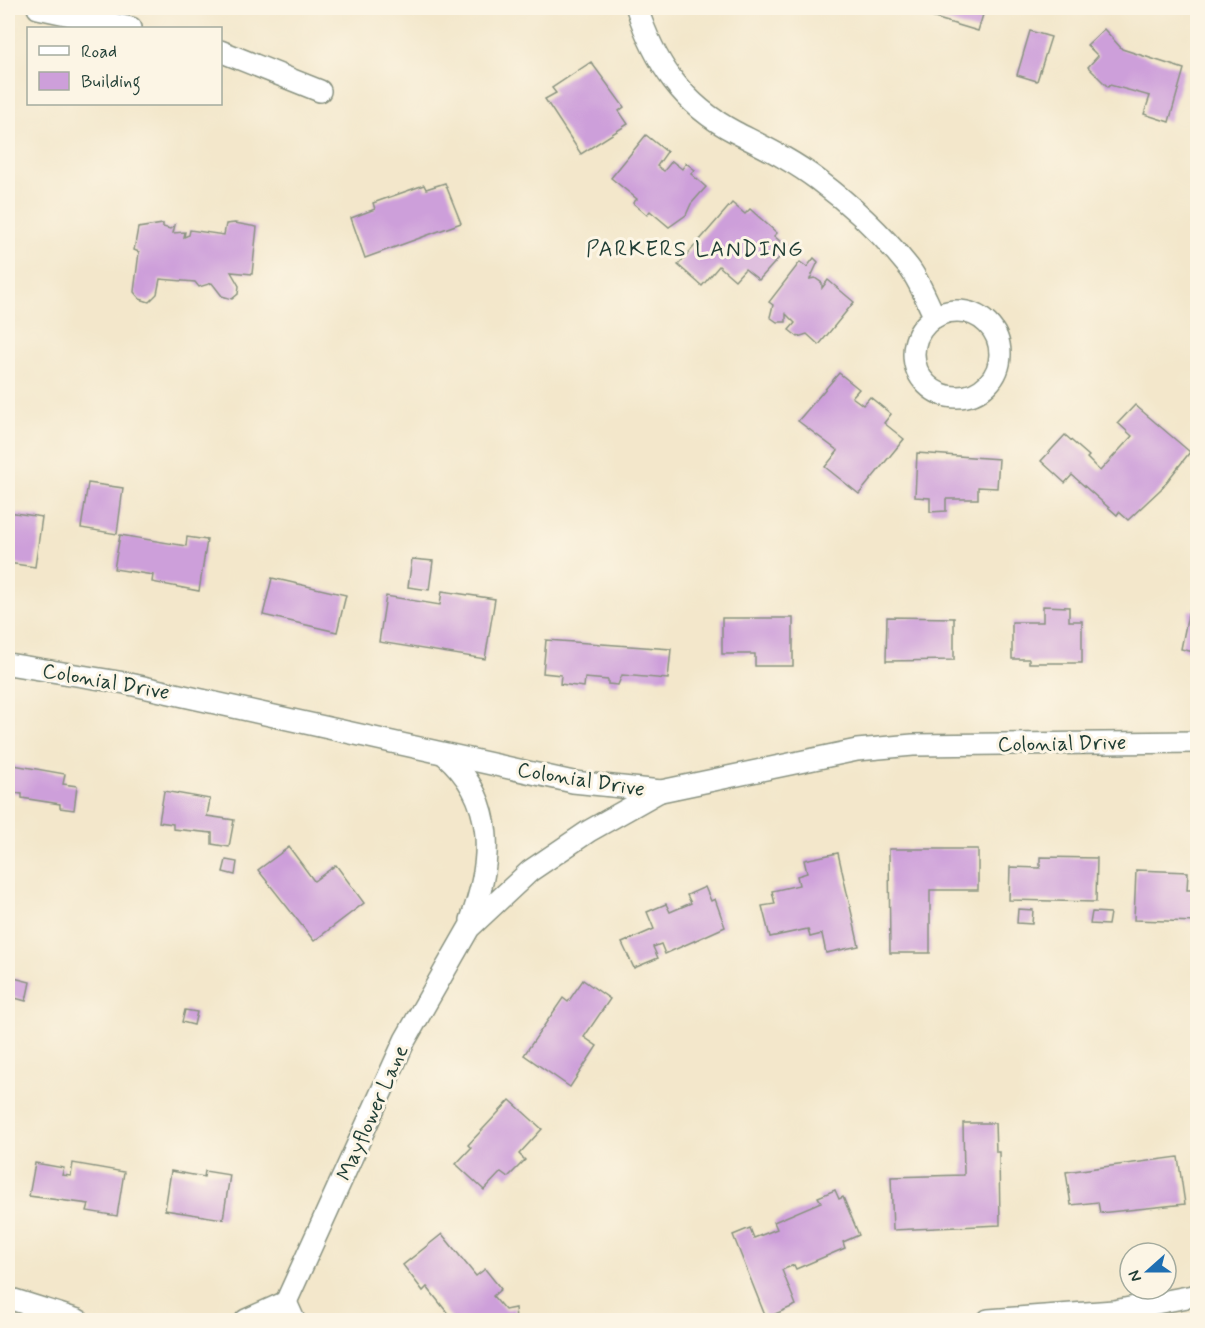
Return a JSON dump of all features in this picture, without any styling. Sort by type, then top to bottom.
[{"type":"street","points":[[38,8],[126,27]]},
{"type":"street","points":[[637,8],[646,37],[665,72],[685,97],[725,127],[788,159],[852,209],[908,266],[935,317]]},
{"type":"street","points":[[222,52],[320,91]]},
{"type":"street","points":[[949,311],[963,311],[976,315],[988,323],[1001,349],[998,370],[986,387],[959,398],[945,396],[922,380],[916,367],[915,345],[924,326],[935,317],[949,311]]},
{"type":"street","name":"Colonial Drive","points":[[8,664],[125,683],[573,782],[661,791],[857,750],[913,745],[1197,742]]},
{"type":"street","name":"Mayflower Lane","points":[[246,1320],[290,1311],[405,1040],[469,928],[484,886],[487,841],[484,819],[467,778],[443,753]]},
{"type":"street","name":"Mayflower Lane","points":[[469,928],[530,871],[589,831],[661,791]]},
{"type":"street","points":[[988,1320],[1114,1311],[1197,1295]]},
{"type":"street","points":[[8,1298],[78,1320]]},
{"type":"building","points":[[931,8],[985,8],[978,31],[928,16]]},
{"type":"building","points":[[1104,29],[1122,49],[1184,69],[1169,122],[1144,114],[1150,96],[1110,85],[1108,87],[1088,67],[1098,56],[1087,45]]},
{"type":"building","points":[[1030,31],[1051,37],[1037,81],[1017,75]]},
{"type":"building","points":[[591,62],[624,107],[619,111],[628,124],[581,154],[545,99],[556,93],[552,88]]},
{"type":"building","points":[[646,135],[667,152],[657,166],[664,171],[672,161],[682,169],[686,163],[695,170],[691,174],[706,187],[691,204],[686,215],[669,227],[650,211],[647,215],[633,203],[637,199],[611,178]]},
{"type":"building","points":[[445,183],[461,223],[365,258],[351,218],[375,209],[373,203],[424,185],[426,189]]},
{"type":"building","points":[[732,203],[745,214],[750,209],[777,233],[774,236],[788,248],[759,280],[745,269],[735,280],[719,266],[702,286],[678,265]]},
{"type":"building","points":[[235,223],[257,227],[252,274],[231,272],[239,286],[238,294],[232,299],[222,296],[212,283],[199,287],[195,282],[160,279],[157,294],[149,302],[140,299],[134,292],[139,252],[134,250],[138,228],[163,224],[163,227],[170,229],[175,225],[173,233],[185,232],[184,237],[189,235],[190,230],[224,235],[226,224]]},
{"type":"building","points":[[814,258],[818,262],[810,279],[815,278],[822,283],[822,288],[828,280],[854,302],[819,345],[807,334],[798,337],[789,330],[795,323],[786,314],[786,322],[777,322],[770,317],[773,305],[769,302],[800,262],[807,267]]},
{"type":"building","points":[[839,373],[859,389],[852,397],[863,405],[870,397],[891,414],[884,423],[904,439],[859,494],[825,467],[838,451],[798,421]]},
{"type":"building","points":[[1135,405],[1190,452],[1161,489],[1128,520],[1119,512],[1117,515],[1072,475],[1065,483],[1041,461],[1065,435],[1089,456],[1087,458],[1100,471],[1132,436],[1118,423]]},
{"type":"building","points":[[917,453],[999,459],[997,488],[978,487],[978,499],[946,499],[946,511],[930,512],[930,498],[915,497]]},
{"type":"building","points":[[88,483],[123,488],[117,534],[81,528]]},
{"type":"building","points":[[8,512],[42,517],[35,567],[8,563]]},
{"type":"building","points":[[120,535],[186,546],[187,537],[207,540],[199,591],[152,582],[153,575],[114,569]]},
{"type":"building","points":[[412,559],[433,561],[429,590],[408,587]]},
{"type":"building","points":[[272,578],[346,595],[337,632],[263,615]]},
{"type":"building","points":[[442,591],[495,599],[485,659],[379,642],[386,596],[440,605]]},
{"type":"building","points":[[1043,606],[1069,607],[1069,621],[1082,621],[1082,663],[1029,663],[1029,659],[1012,659],[1012,622],[1043,622]]},
{"type":"building","points":[[1189,610],[1198,611],[1198,653],[1181,649]]},
{"type":"building","points":[[887,617],[954,618],[954,660],[886,661]]},
{"type":"building","points":[[722,618],[793,618],[793,666],[755,666],[755,654],[722,654]]},
{"type":"building","points":[[546,640],[671,649],[668,679],[622,675],[618,685],[608,684],[608,680],[585,678],[584,687],[560,684],[561,675],[543,673]]},
{"type":"building","points":[[8,764],[65,774],[63,784],[77,786],[74,810],[60,808],[60,804],[22,798],[22,794],[8,792]]},
{"type":"building","points":[[164,791],[210,799],[207,816],[234,820],[229,847],[212,844],[212,833],[173,829],[173,824],[159,822]]},
{"type":"building","points":[[289,847],[314,881],[336,865],[364,903],[314,941],[258,870]]},
{"type":"building","points":[[889,849],[978,849],[978,890],[930,890],[930,953],[890,953]]},
{"type":"building","points":[[838,853],[859,946],[826,953],[822,934],[810,937],[808,929],[770,937],[762,906],[775,904],[772,891],[799,885],[797,876],[807,873],[804,860]]},
{"type":"building","points":[[1040,857],[1097,858],[1096,902],[1009,900],[1010,867],[1040,868]]},
{"type":"building","points":[[226,860],[237,862],[235,875],[223,872]]},
{"type":"building","points":[[1136,870],[1188,872],[1187,890],[1198,890],[1198,922],[1134,920]]},
{"type":"building","points":[[705,887],[711,901],[715,899],[725,927],[665,954],[661,944],[653,947],[658,958],[634,968],[622,943],[654,929],[647,912],[666,904],[670,912],[691,903],[687,895]]},
{"type":"building","points":[[1018,909],[1033,910],[1032,924],[1017,923]]},
{"type":"building","points":[[1092,912],[1110,913],[1108,925],[1090,924]]},
{"type":"building","points":[[14,978],[30,982],[26,1001],[11,997]]},
{"type":"building","points":[[583,980],[610,999],[584,1037],[597,1046],[570,1087],[524,1055],[563,998],[568,1002]]},
{"type":"building","points":[[185,1010],[197,1012],[194,1025],[182,1022]]},
{"type":"building","points":[[510,1100],[542,1129],[519,1154],[525,1160],[508,1177],[501,1172],[484,1190],[456,1164],[471,1148],[468,1145]]},
{"type":"building","points":[[963,1123],[995,1123],[996,1152],[999,1152],[1000,1225],[893,1230],[891,1177],[964,1175]]},
{"type":"building","points":[[1178,1157],[1185,1204],[1100,1213],[1098,1202],[1071,1205],[1066,1172]]},
{"type":"building","points":[[35,1163],[64,1168],[62,1175],[71,1176],[73,1163],[124,1172],[117,1216],[87,1211],[89,1204],[29,1196]]},
{"type":"building","points":[[171,1171],[204,1177],[205,1171],[230,1175],[223,1219],[165,1210]]},
{"type":"building","points":[[835,1190],[839,1199],[843,1197],[859,1235],[843,1242],[845,1248],[796,1269],[794,1265],[782,1270],[796,1305],[766,1318],[733,1235],[750,1228],[754,1238],[777,1229],[774,1222],[821,1202],[818,1197]]},
{"type":"building","points":[[442,1234],[476,1276],[485,1269],[501,1289],[493,1296],[505,1310],[515,1308],[516,1320],[453,1320],[427,1287],[423,1291],[403,1265]]},
{"type":"district","name":"PARKERS LANDING","points":[[695,250]]}]
